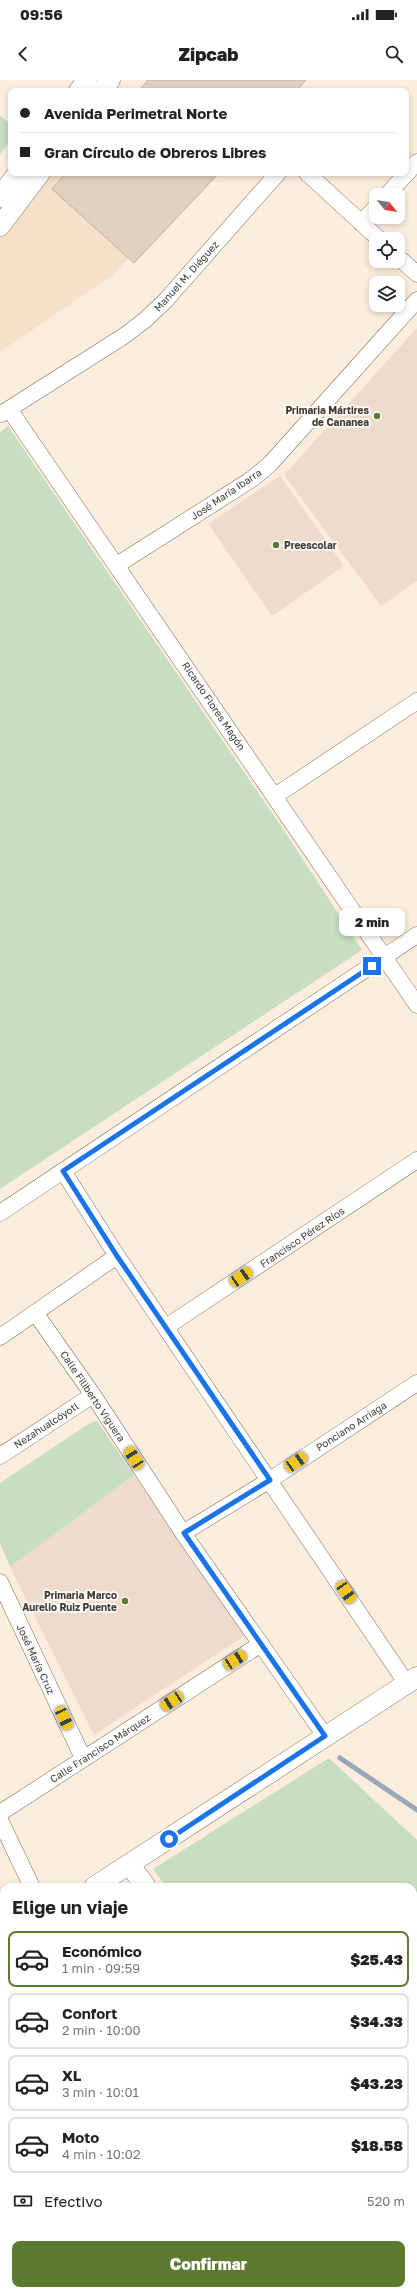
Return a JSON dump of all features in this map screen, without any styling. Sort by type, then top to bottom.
[{"type":"street","points":[[409,171],[417,162]]},
{"type":"street","points":[[0,197],[16,176]]},
{"type":"street","points":[[0,226],[38,176]]},
{"type":"street","name":"Manuel M. Diéguez","points":[[4,412],[124,336],[145,320],[166,300],[275,176]]},
{"type":"street","points":[[309,176],[371,232]]},
{"type":"street","points":[[393,188],[404,176]]},
{"type":"street","points":[[361,223],[369,214]]},
{"type":"street","points":[[405,263],[417,274]]},
{"type":"street","name":"José María Ibarra","points":[[117,565],[252,478],[270,464],[417,300]]},
{"type":"street","name":"Ricardo Flores Magón","points":[[4,412],[117,565],[417,1005]]},
{"type":"street","points":[[275,796],[417,701]]},
{"type":"street","points":[[0,1213],[417,935]]},
{"type":"street","name":"Francisco Pérez Ríos","points":[[166,1327],[417,1160]]},
{"type":"street","points":[[63,1171],[117,1256],[270,1480],[412,1680],[101,1883]]},
{"type":"street","points":[[0,1337],[36,1314],[117,1256]]},
{"type":"street","name":"Calle Filiberto Viguera","points":[[36,1314],[93,1394],[184,1533],[325,1736]]},
{"type":"street","name":"Ponciano Arriaga","points":[[184,1533],[270,1480],[417,1382]]},
{"type":"street","name":"Nezahualcóyotl","points":[[0,1456],[93,1394]]},
{"type":"street","name":"José María Cruz","points":[[0,1582],[83,1758]]},
{"type":"street","name":"Calle Francisco Márquez","points":[[0,1814],[83,1758],[261,1644]]},
{"type":"street","points":[[0,1820],[30,1883]]},
{"type":"street","points":[[130,1865],[143,1883]]},
{"type":"shaded area","points":[[46,176],[205,176],[113,275],[0,352],[0,238]]},
{"type":"shaded area","name":"Primaria Mártires de Cananea","points":[[417,328],[417,581],[381,606],[284,475]]},
{"type":"shaded area","name":"Preescolar","points":[[280,476],[344,566],[272,616],[208,524]]},
{"type":"shaded area","name":"Primaria Marco Aurelio Ruiz Puente","points":[[134,1475],[247,1634],[94,1735],[10,1567]]},
{"type":"green space","points":[[0,116],[8,122],[8,144],[0,154]]},
{"type":"green space","points":[[8,426],[285,832],[362,950],[0,1189],[0,432]]},
{"type":"green space","points":[[97,1421],[134,1475],[10,1567],[0,1543],[0,1483],[90,1423]]},
{"type":"green space","points":[[329,1758],[417,1840],[417,1883],[163,1883],[153,1869]]},
{"type":"building","points":[[148,80],[306,80],[299,88],[141,88]]},
{"type":"building","points":[[63,176],[216,176],[134,263],[52,189]]},
{"type":"waterway","points":[[340,1758],[417,1810]]},
{"type":"place","name":"Primaria Mártires de Cananea","points":[[377,416]]},
{"type":"place","name":"Preescolar","points":[[276,545]]},
{"type":"place","name":"Primaria Marco Aurelio Ruiz Puente","points":[[125,1601]]},
{"type":"route","points":[[169,1839],[325,1736],[184,1533],[270,1480],[117,1256],[63,1171],[372,966]]}]
